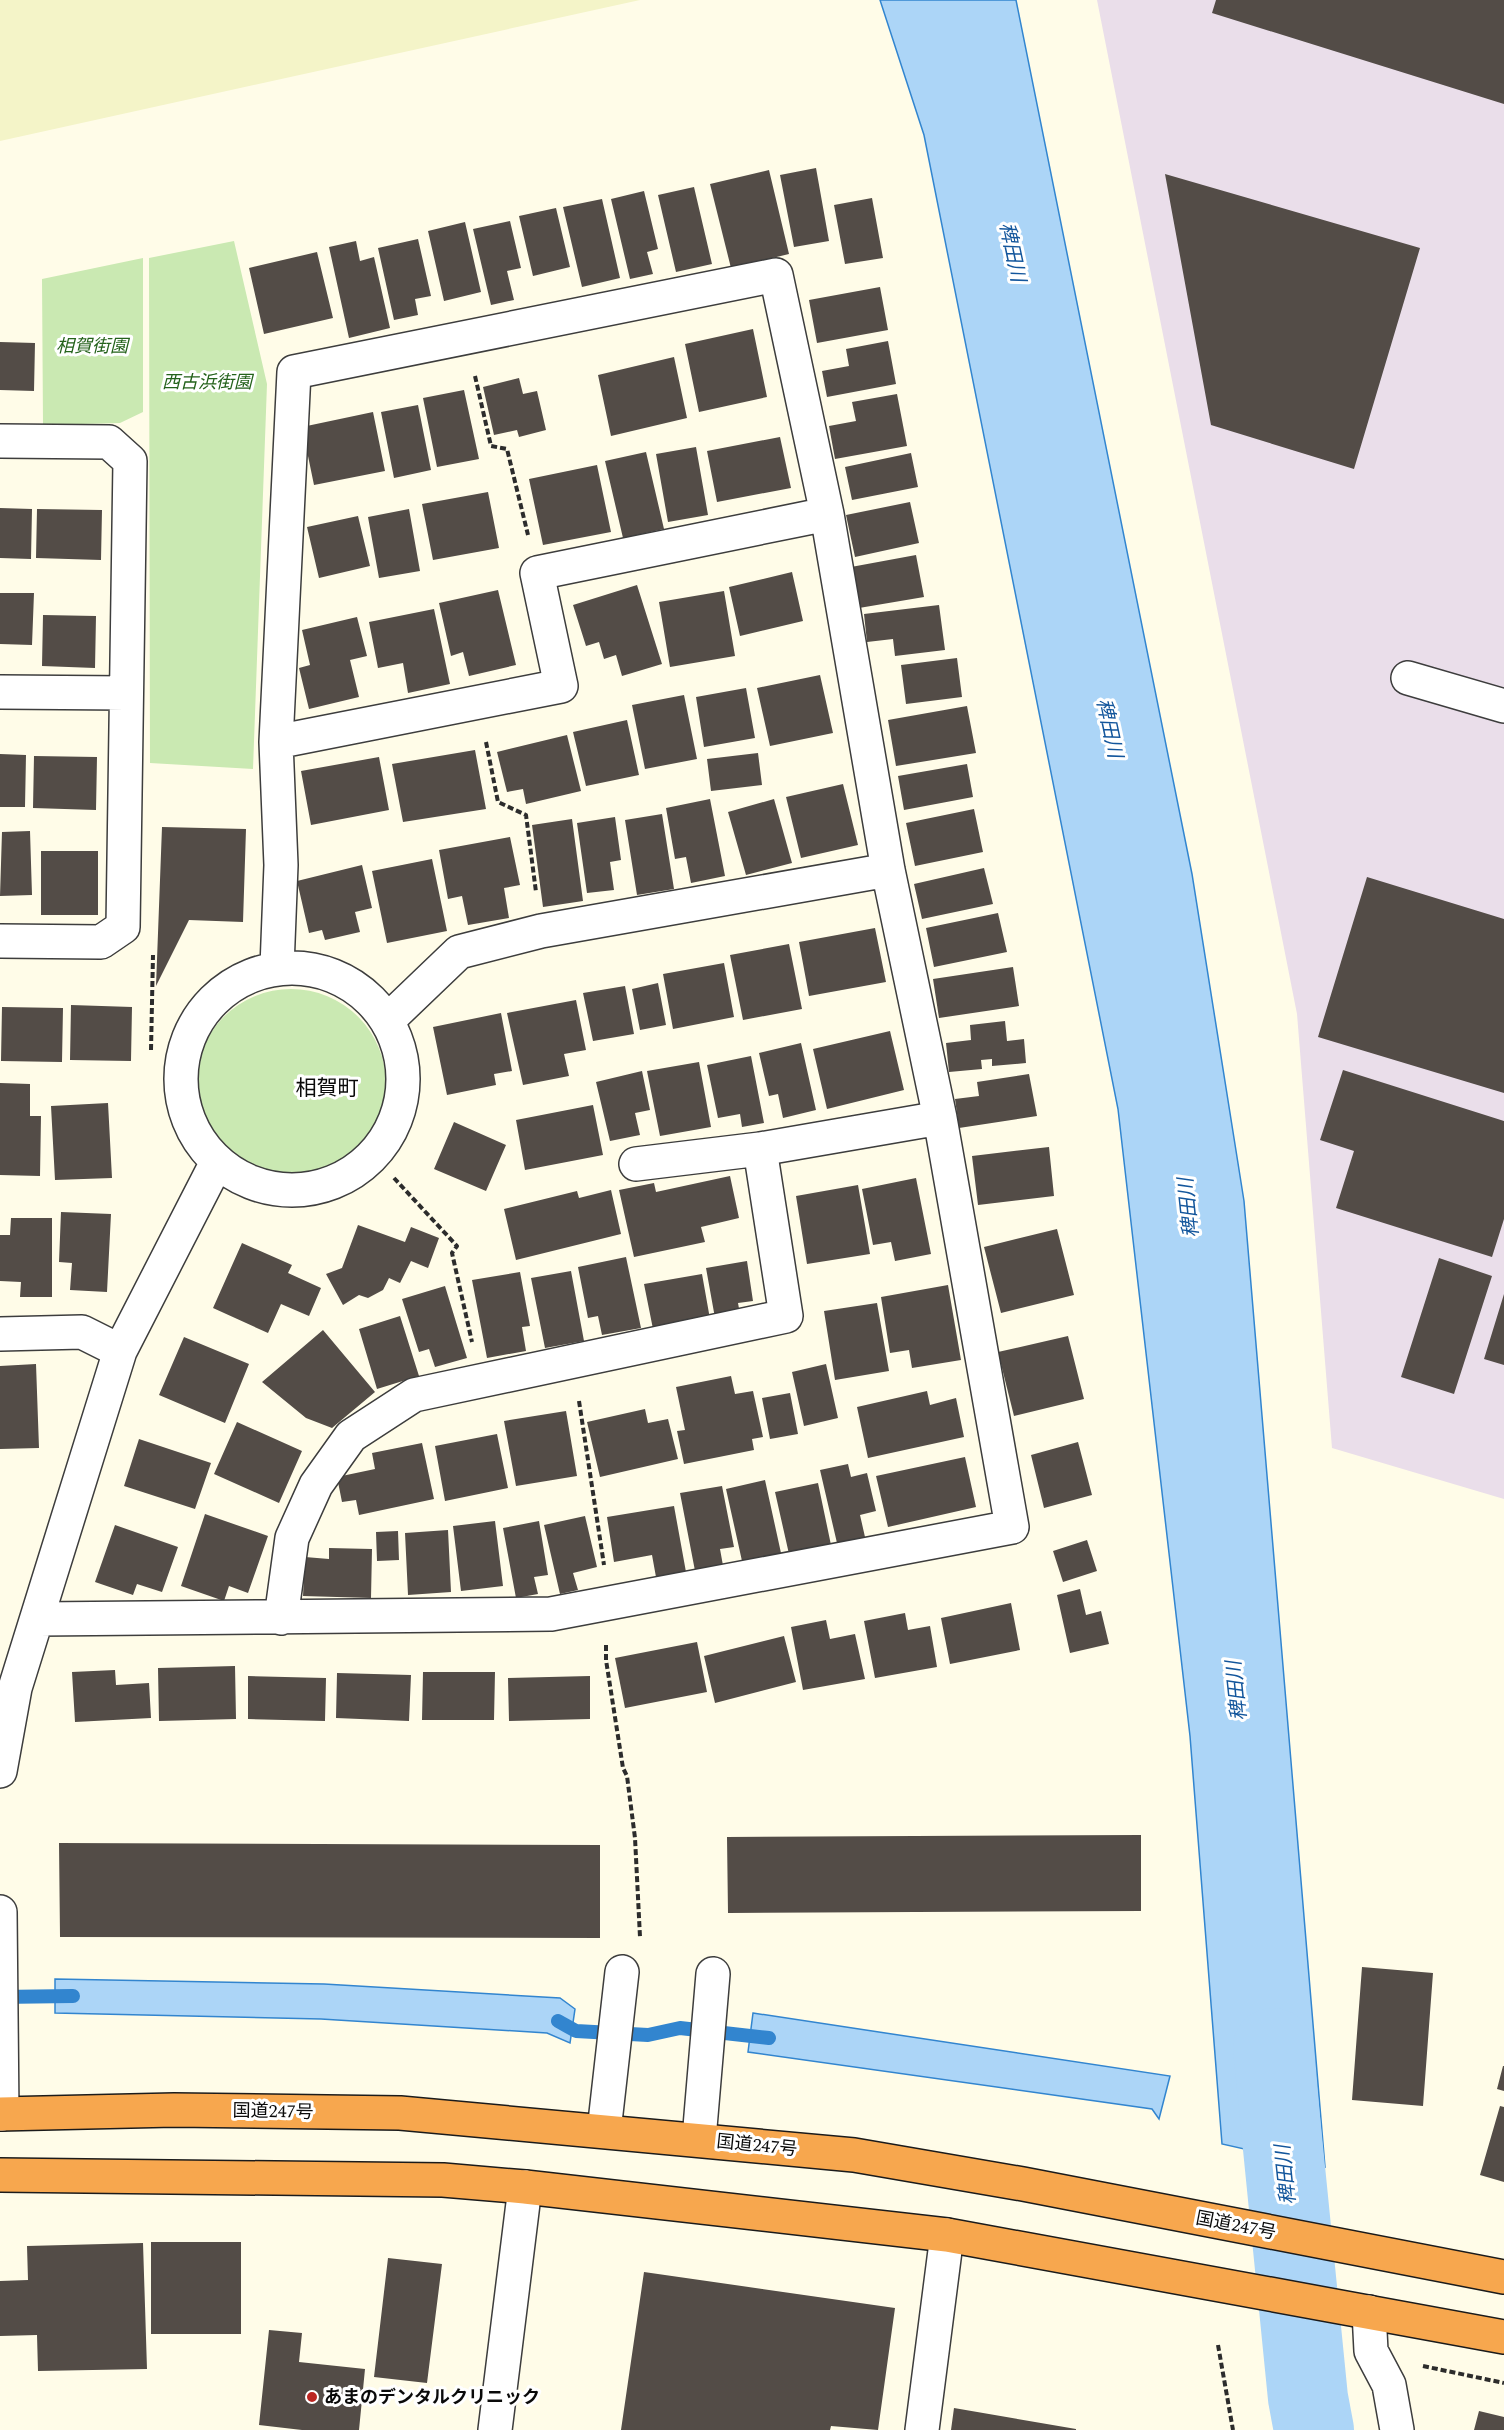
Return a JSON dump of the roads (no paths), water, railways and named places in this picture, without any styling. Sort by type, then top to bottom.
[{"type":"highway","name":"国道247号","points":[[1,2114],[174,2109],[400,2113],[854,2155],[1023,2184],[1504,2277]]},
{"type":"highway","points":[[0,2175],[442,2180],[525,2187],[947,2235],[1504,2337]]},
{"type":"street","points":[[39,1618],[281,1618],[551,1614],[1012,1527],[940,1118],[888,870],[826,514],[776,275],[294,372],[276,742],[281,865],[277,968]]},
{"type":"street","points":[[0,441],[109,442],[130,461],[123,927],[101,942],[0,941]]},
{"type":"street","points":[[276,742],[561,686],[537,573],[826,514]]},
{"type":"street","points":[[1408,678],[1504,706]]},
{"type":"street","points":[[0,692],[126,693]]},
{"type":"street","points":[[387,1021],[459,952],[541,931],[888,870]]},
{"type":"street","points":[[277,968],[315,969],[350,983],[378,1007],[387,1021],[397,1039],[405,1076],[400,1113],[383,1146],[356,1172],[322,1187],[285,1191],[248,1182],[217,1162],[195,1134],[182,1100],[181,1063],[191,1029],[213,999],[242,978],[277,968]]},
{"type":"street","points":[[636,1164],[760,1149],[940,1118]]},
{"type":"street","points":[[281,1618],[292,1538],[316,1485],[351,1436],[414,1395],[786,1316],[760,1149]]},
{"type":"street","points":[[0,1771],[8,1688],[39,1618],[120,1351],[217,1162]]},
{"type":"street","points":[[0,1334],[82,1332],[120,1351]]},
{"type":"street","points":[[0,1912],[1,2114]]},
{"type":"street","points":[[604,2132],[622,1972]]},
{"type":"street","points":[[699,2139],[713,1974]]},
{"type":"street","points":[[495,2430],[525,2187]]},
{"type":"street","points":[[922,2430],[947,2235]]},
{"type":"street","points":[[1362,2310],[1371,2351],[1389,2385],[1396,2430]]},
{"type":"water","points":[[880,0],[1016,0],[1192,874],[1244,1201],[1325,2167],[1222,2144],[1190,1736],[1118,1109],[924,135]]},
{"type":"water","points":[[55,1979],[324,1984],[560,1998],[575,2009],[570,2043],[547,2033],[321,2019],[55,2013]]},
{"type":"water","points":[[753,2013],[1170,2076],[1159,2119],[1152,2109],[748,2052]]},
{"type":"waterway","points":[[0,1997],[73,1996]]},
{"type":"waterway","points":[[558,2021],[576,2031],[648,2035],[680,2028],[769,2038]]},
{"type":"waterway","name":"稗田川","points":[[1273,2048],[1308,2398],[1314,2430]]},
{"type":"place","name":"あまのデンタルクリニック","points":[[312,2397]]},
{"type":"district","name":"相賀町","points":[[327,1088]]},
{"type":"park label","name":"相賀街園","points":[[92,346]]},
{"type":"park label","name":"西古浜街園","points":[[207,382]]}]
